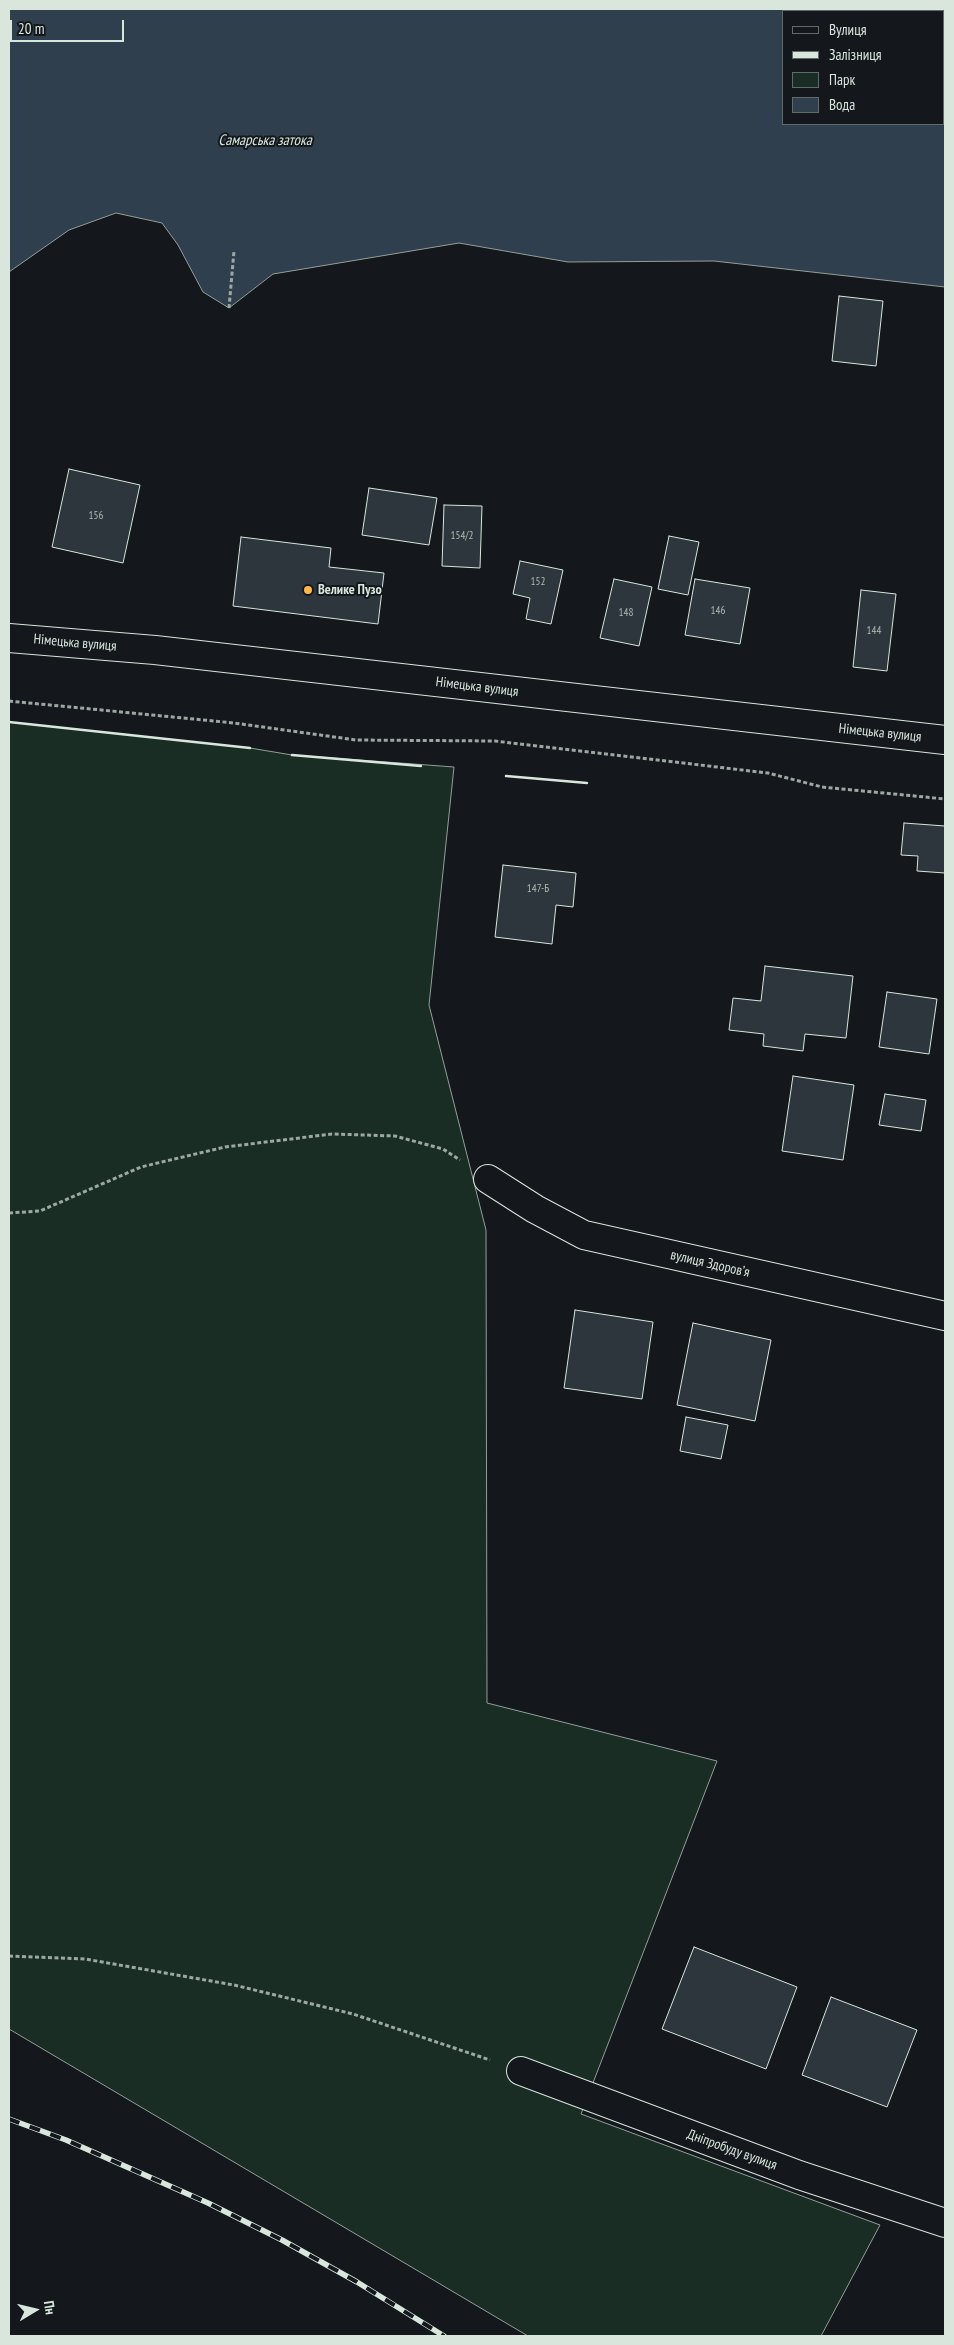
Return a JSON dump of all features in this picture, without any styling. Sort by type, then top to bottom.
[{"type":"main road","name":"Німецька вулиця","points":[[9,638],[155,650],[945,740]]},
{"type":"main road","name":"вулиця Здоровʼя","points":[[488,1179],[535,1209],[584,1235],[945,1316]]},
{"type":"main road","name":"Дніпробуду вулиця","points":[[521,2071],[799,2175],[945,2224]]},
{"type":"path","points":[[228,308],[234,251]]},
{"type":"path","points":[[9,701],[234,723],[356,740],[495,741],[768,773],[822,787],[945,799]]},
{"type":"path","points":[[9,1213],[40,1211],[141,1167],[225,1147],[332,1134],[395,1136],[443,1149],[488,1179]]},
{"type":"path","points":[[9,1956],[85,1959],[234,1985],[353,2014],[521,2071]]},
{"type":"green space","points":[[9,722],[250,748],[292,755],[454,767],[429,1005],[486,1230],[487,1703],[717,1761],[581,2114],[880,2225],[821,2336],[528,2336],[9,2029]]},
{"type":"water","name":"Самарська затока","points":[[9,9],[945,9],[945,287],[714,261],[568,262],[459,243],[273,274],[229,308],[203,292],[178,245],[162,223],[116,213],[69,230],[9,272]]},
{"type":"building","points":[[839,296],[883,301],[876,366],[832,361]]},
{"type":"building","points":[[69,469],[140,485],[123,563],[52,547]]},
{"type":"building","points":[[369,488],[437,498],[429,545],[362,535]]},
{"type":"building","points":[[444,505],[482,506],[480,568],[442,566]]},
{"type":"building","points":[[669,536],[699,542],[688,595],[658,589]]},
{"type":"building","name":"Велике Пузо","points":[[241,537],[331,548],[329,567],[384,573],[378,624],[233,606]]},
{"type":"building","points":[[520,561],[563,570],[551,624],[526,619],[530,598],[513,594]]},
{"type":"building","points":[[614,579],[652,587],[639,646],[600,638]]},
{"type":"building","points":[[695,579],[750,588],[740,644],[685,635]]},
{"type":"building","points":[[861,590],[896,594],[887,671],[853,667]]},
{"type":"building","points":[[904,823],[945,826],[945,873],[917,871],[918,856],[901,855]]},
{"type":"building","points":[[503,865],[576,873],[573,907],[556,905],[552,944],[495,937]]},
{"type":"building","points":[[765,966],[853,976],[846,1038],[805,1034],[803,1051],[763,1046],[764,1034],[729,1030],[733,998],[761,1001]]},
{"type":"building","points":[[887,992],[937,999],[929,1054],[879,1047]]},
{"type":"building","points":[[793,1076],[854,1085],[843,1160],[782,1151]]},
{"type":"building","points":[[885,1094],[926,1100],[921,1131],[879,1125]]},
{"type":"building","points":[[575,1310],[653,1322],[642,1399],[564,1388]]},
{"type":"building","points":[[693,1323],[771,1340],[755,1421],[677,1405]]},
{"type":"building","points":[[686,1417],[728,1425],[721,1459],[680,1451]]},
{"type":"building","points":[[694,1947],[797,1987],[766,2069],[662,2029]]},
{"type":"building","points":[[831,1997],[917,2030],[887,2107],[802,2075]]},
{"type":"railway","points":[[9,2119],[66,2140],[208,2203],[282,2240],[357,2282],[444,2336]]},
{"type":"wall","points":[[9,722],[250,748]]},
{"type":"wall","points":[[292,755],[421,766]]},
{"type":"wall","points":[[506,776],[587,783]]},
{"type":"place","name":"Велике Пузо","points":[[308,590]]}]
